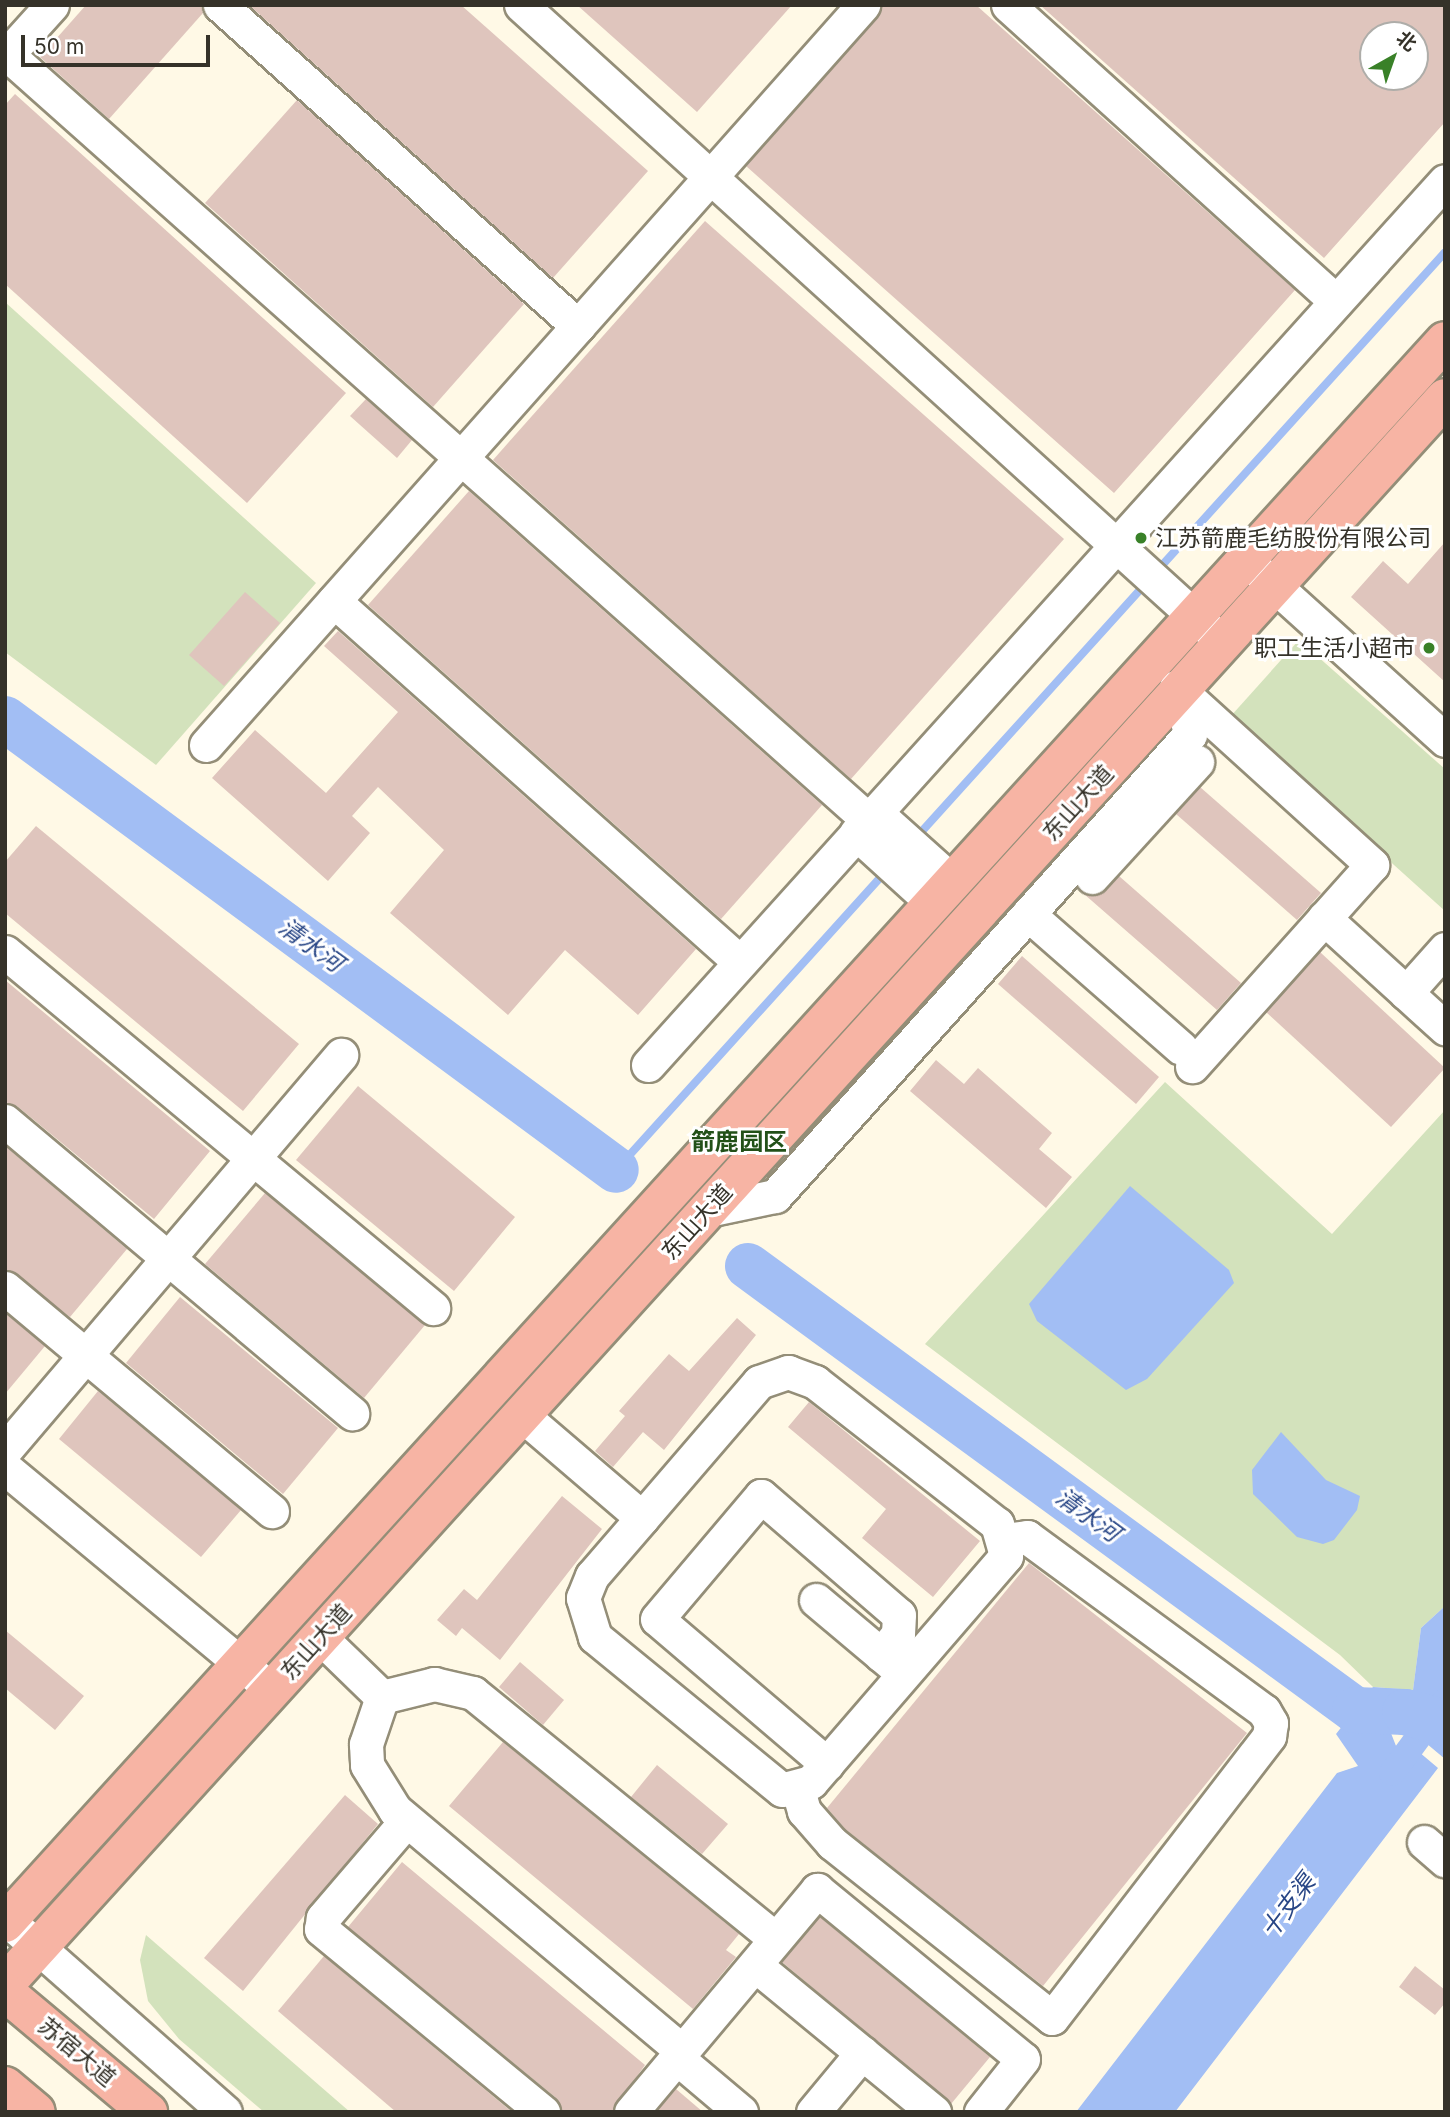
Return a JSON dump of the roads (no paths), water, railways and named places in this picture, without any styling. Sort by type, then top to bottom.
[{"type":"main road","name":"东山大道","points":[[6,1920],[1445,341]]},
{"type":"main road","name":"东山大道","points":[[5,1984],[1445,398]]},
{"type":"main road","name":"苏宿大道","points":[[5,1992],[148,2112]]},
{"type":"main road","points":[[5,2086],[36,2112]]},
{"type":"lane","points":[[52,5],[6,56],[461,457],[943,892]]},
{"type":"lane","points":[[220,5],[578,326]]},
{"type":"lane","points":[[521,5],[1223,642]]},
{"type":"lane","points":[[205,745],[863,5]]},
{"type":"lane","points":[[1008,5],[1336,301]]},
{"type":"lane","points":[[648,1065],[1445,181]]},
{"type":"lane","points":[[1246,560],[1445,740]]},
{"type":"lane","points":[[334,601],[740,962]]},
{"type":"lane","points":[[1037,921],[1186,1057],[1324,918],[1372,865],[1151,664]]},
{"type":"lane","points":[[902,1087],[1190,734],[1180,690]]},
{"type":"lane","points":[[708,1210],[775,1196],[1037,921],[1197,762]]},
{"type":"lane","points":[[1324,918],[1445,1028]]},
{"type":"lane","points":[[1406,993],[1445,949]]},
{"type":"lane","points":[[5,952],[433,1308]]},
{"type":"lane","points":[[5,1450],[341,1055]]},
{"type":"lane","points":[[5,1121],[352,1413]]},
{"type":"lane","points":[[5,1288],[272,1511]]},
{"type":"lane","points":[[788,1372],[815,1382],[997,1524],[1006,1540],[1006,1556],[995,1571],[893,1665],[827,1764],[798,1790],[782,1790],[758,1774],[595,1637],[583,1598],[593,1576],[642,1518],[760,1382],[788,1372]]},
{"type":"lane","points":[[522,1415],[642,1518]]},
{"type":"lane","points":[[5,1468],[272,1690]]},
{"type":"lane","points":[[827,1764],[657,1619],[761,1496],[899,1615],[893,1665]]},
{"type":"lane","points":[[798,1790],[804,1811],[832,1843],[1052,2018],[1269,1736],[1271,1723],[1264,1711],[1027,1536],[1006,1540]]},
{"type":"lane","points":[[816,1600],[893,1665]]},
{"type":"lane","points":[[320,1637],[382,1698]]},
{"type":"lane","points":[[382,1698],[434,1684],[473,1693],[776,1939]]},
{"type":"lane","points":[[382,1698],[366,1744],[367,1765],[379,1790],[406,1821],[679,2055],[741,2112]]},
{"type":"lane","points":[[406,1821],[323,1918],[321,1929],[543,2112]]},
{"type":"lane","points":[[631,2112],[817,1890],[1023,2059],[981,2112]]},
{"type":"lane","points":[[6,1920],[225,2112]]},
{"type":"lane","points":[[755,1965],[934,2112]]},
{"type":"lane","points":[[813,2112],[862,2053]]},
{"type":"water","points":[[1130,1186],[1229,1270],[1234,1283],[1147,1379],[1126,1390],[1037,1321],[1029,1304]]},
{"type":"water","points":[[1281,1432],[1326,1480],[1360,1496],[1357,1510],[1334,1540],[1323,1544],[1297,1537],[1253,1494],[1252,1470]]},
{"type":"water","points":[[1445,1606],[1445,1759],[1414,1733],[1420,1724],[1387,1723],[1398,1751],[1406,1741],[1438,1768],[1175,2112],[1076,2112],[1337,1773],[1358,1766],[1336,1734],[1373,1687],[1413,1690],[1421,1628]]},
{"type":"waterway","points":[[1156,572],[1445,252]]},
{"type":"waterway","points":[[914,840],[1147,582]]},
{"type":"waterway","name":"清水河","points":[[5,719],[616,1170]]},
{"type":"waterway","points":[[616,1170],[887,870]]},
{"type":"waterway","name":"清水河","points":[[748,1266],[1355,1710],[1405,1712],[1445,1723]]},
{"type":"waterway","name":"十支渠","points":[[1392,1773],[1445,1701]]},
{"type":"place","name":"江苏箭鹿毛纺股份有限公司","points":[[1141,538]]},
{"type":"place","name":"职工生活小超市","points":[[1429,648]]},
{"type":"district","name":"箭鹿园区","points":[[739,1142]]}]
